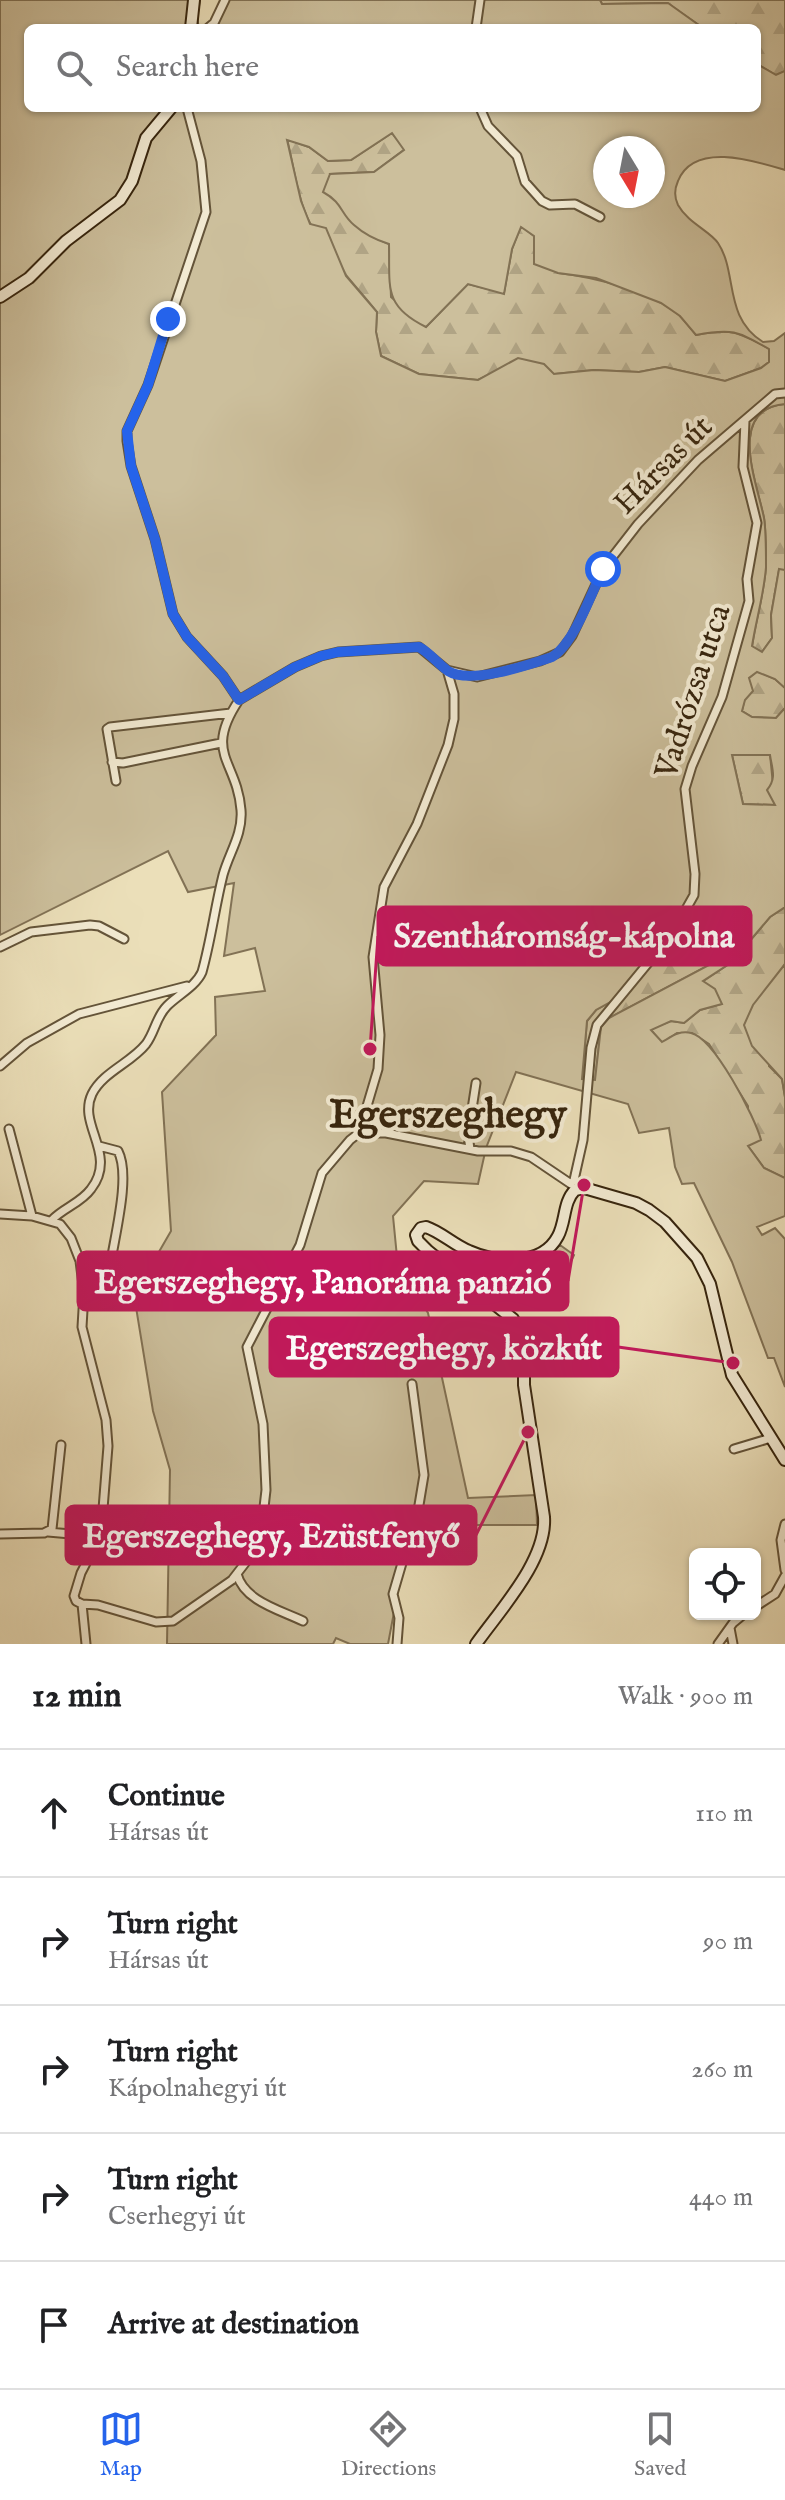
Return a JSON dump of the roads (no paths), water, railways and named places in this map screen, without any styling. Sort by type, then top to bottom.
[{"type":"street","points":[[191,24],[194,0]]},
{"type":"street","points":[[213,24],[225,0]]},
{"type":"street","points":[[477,24],[480,0]]},
{"type":"street","points":[[0,297],[29,278],[66,241],[120,200],[132,181],[146,138],[168,112]]},
{"type":"street","points":[[188,112],[201,161],[206,212],[148,385],[127,431],[127,441],[131,466],[155,539],[173,614],[187,637],[223,676],[239,700]]},
{"type":"street","points":[[482,112],[488,126],[517,156],[525,182],[542,201],[550,205],[575,204],[600,217]]},
{"type":"street","name":"Hársas út","points":[[447,670],[477,677],[540,661],[560,652],[572,636],[603,569],[622,543],[698,460],[775,394],[785,393]]},
{"type":"street","name":"Vadrózsa utca","points":[[573,1187],[583,1140],[588,1069],[597,1025],[672,934],[694,895],[695,874],[685,789],[722,697],[749,601],[747,579],[757,523],[743,467],[745,421]]},
{"type":"street","points":[[0,1214],[52,1220],[67,1232],[80,1261],[84,1293],[82,1327],[108,1434],[101,1534],[81,1573],[74,1596],[76,1601],[142,1619],[167,1623],[178,1619],[237,1574],[249,1558],[266,1490],[263,1424],[247,1347],[306,1232],[322,1173],[340,1150],[359,1133],[375,1085],[380,1051],[373,975],[379,908],[384,887],[409,842],[453,731],[455,706],[447,670],[419,647],[338,652],[305,661],[239,700],[221,743],[240,801],[241,824],[223,877],[202,972],[197,981],[161,1013],[145,1045],[93,1092],[89,1108],[101,1164],[95,1183],[85,1195],[52,1220]]},
{"type":"street","points":[[116,781],[107,738],[110,727],[231,713]]},
{"type":"street","points":[[112,762],[123,763],[221,743]]},
{"type":"street","points":[[0,947],[31,932],[90,925],[99,926],[124,939]]},
{"type":"street","points":[[0,1066],[27,1043],[79,1014],[189,986]]},
{"type":"street","points":[[470,1149],[468,1135],[476,1083]]},
{"type":"street","points":[[9,1129],[32,1216]]},
{"type":"street","points":[[359,1133],[386,1133],[470,1149],[520,1153],[549,1168],[573,1187],[645,1208],[665,1222],[705,1270],[732,1375],[785,1460]]},
{"type":"street","points":[[99,1146],[118,1151],[121,1164],[121,1204],[109,1275]]},
{"type":"street","points":[[476,1644],[529,1568],[541,1544],[544,1517],[524,1385],[522,1334],[507,1313],[428,1251],[416,1235],[421,1228],[429,1227],[477,1254],[502,1260],[530,1257],[547,1249],[558,1237],[573,1187]]},
{"type":"street","points":[[397,1644],[399,1618],[393,1594],[419,1505],[424,1475],[412,1384]]},
{"type":"street","points":[[734,1449],[771,1438]]},
{"type":"street","points":[[48,1532],[52,1529],[55,1514],[61,1445]]},
{"type":"street","points":[[785,1524],[781,1540],[785,1570]]},
{"type":"street","points":[[0,1534],[48,1532],[82,1535]]},
{"type":"street","points":[[237,1574],[240,1583],[256,1598],[303,1621]]},
{"type":"street","points":[[761,1603],[775,1594],[785,1576]]},
{"type":"street","points":[[82,1604],[86,1644]]},
{"type":"street","points":[[718,1644],[738,1620]]},
{"type":"street","points":[[730,1628],[733,1644]]},
{"type":"place","name":"Szentháromság-kápolna","points":[[370,1049]]},
{"type":"place","name":"Egerszeghegy, Panoráma panzió","points":[[584,1185]]},
{"type":"place","name":"Egerszeghegy, közkút","points":[[733,1363]]},
{"type":"place","name":"Egerszeghegy, Ezüstfenyő","points":[[528,1432]]},
{"type":"district","name":"Egerszeghegy","points":[[448,1116]]}]
